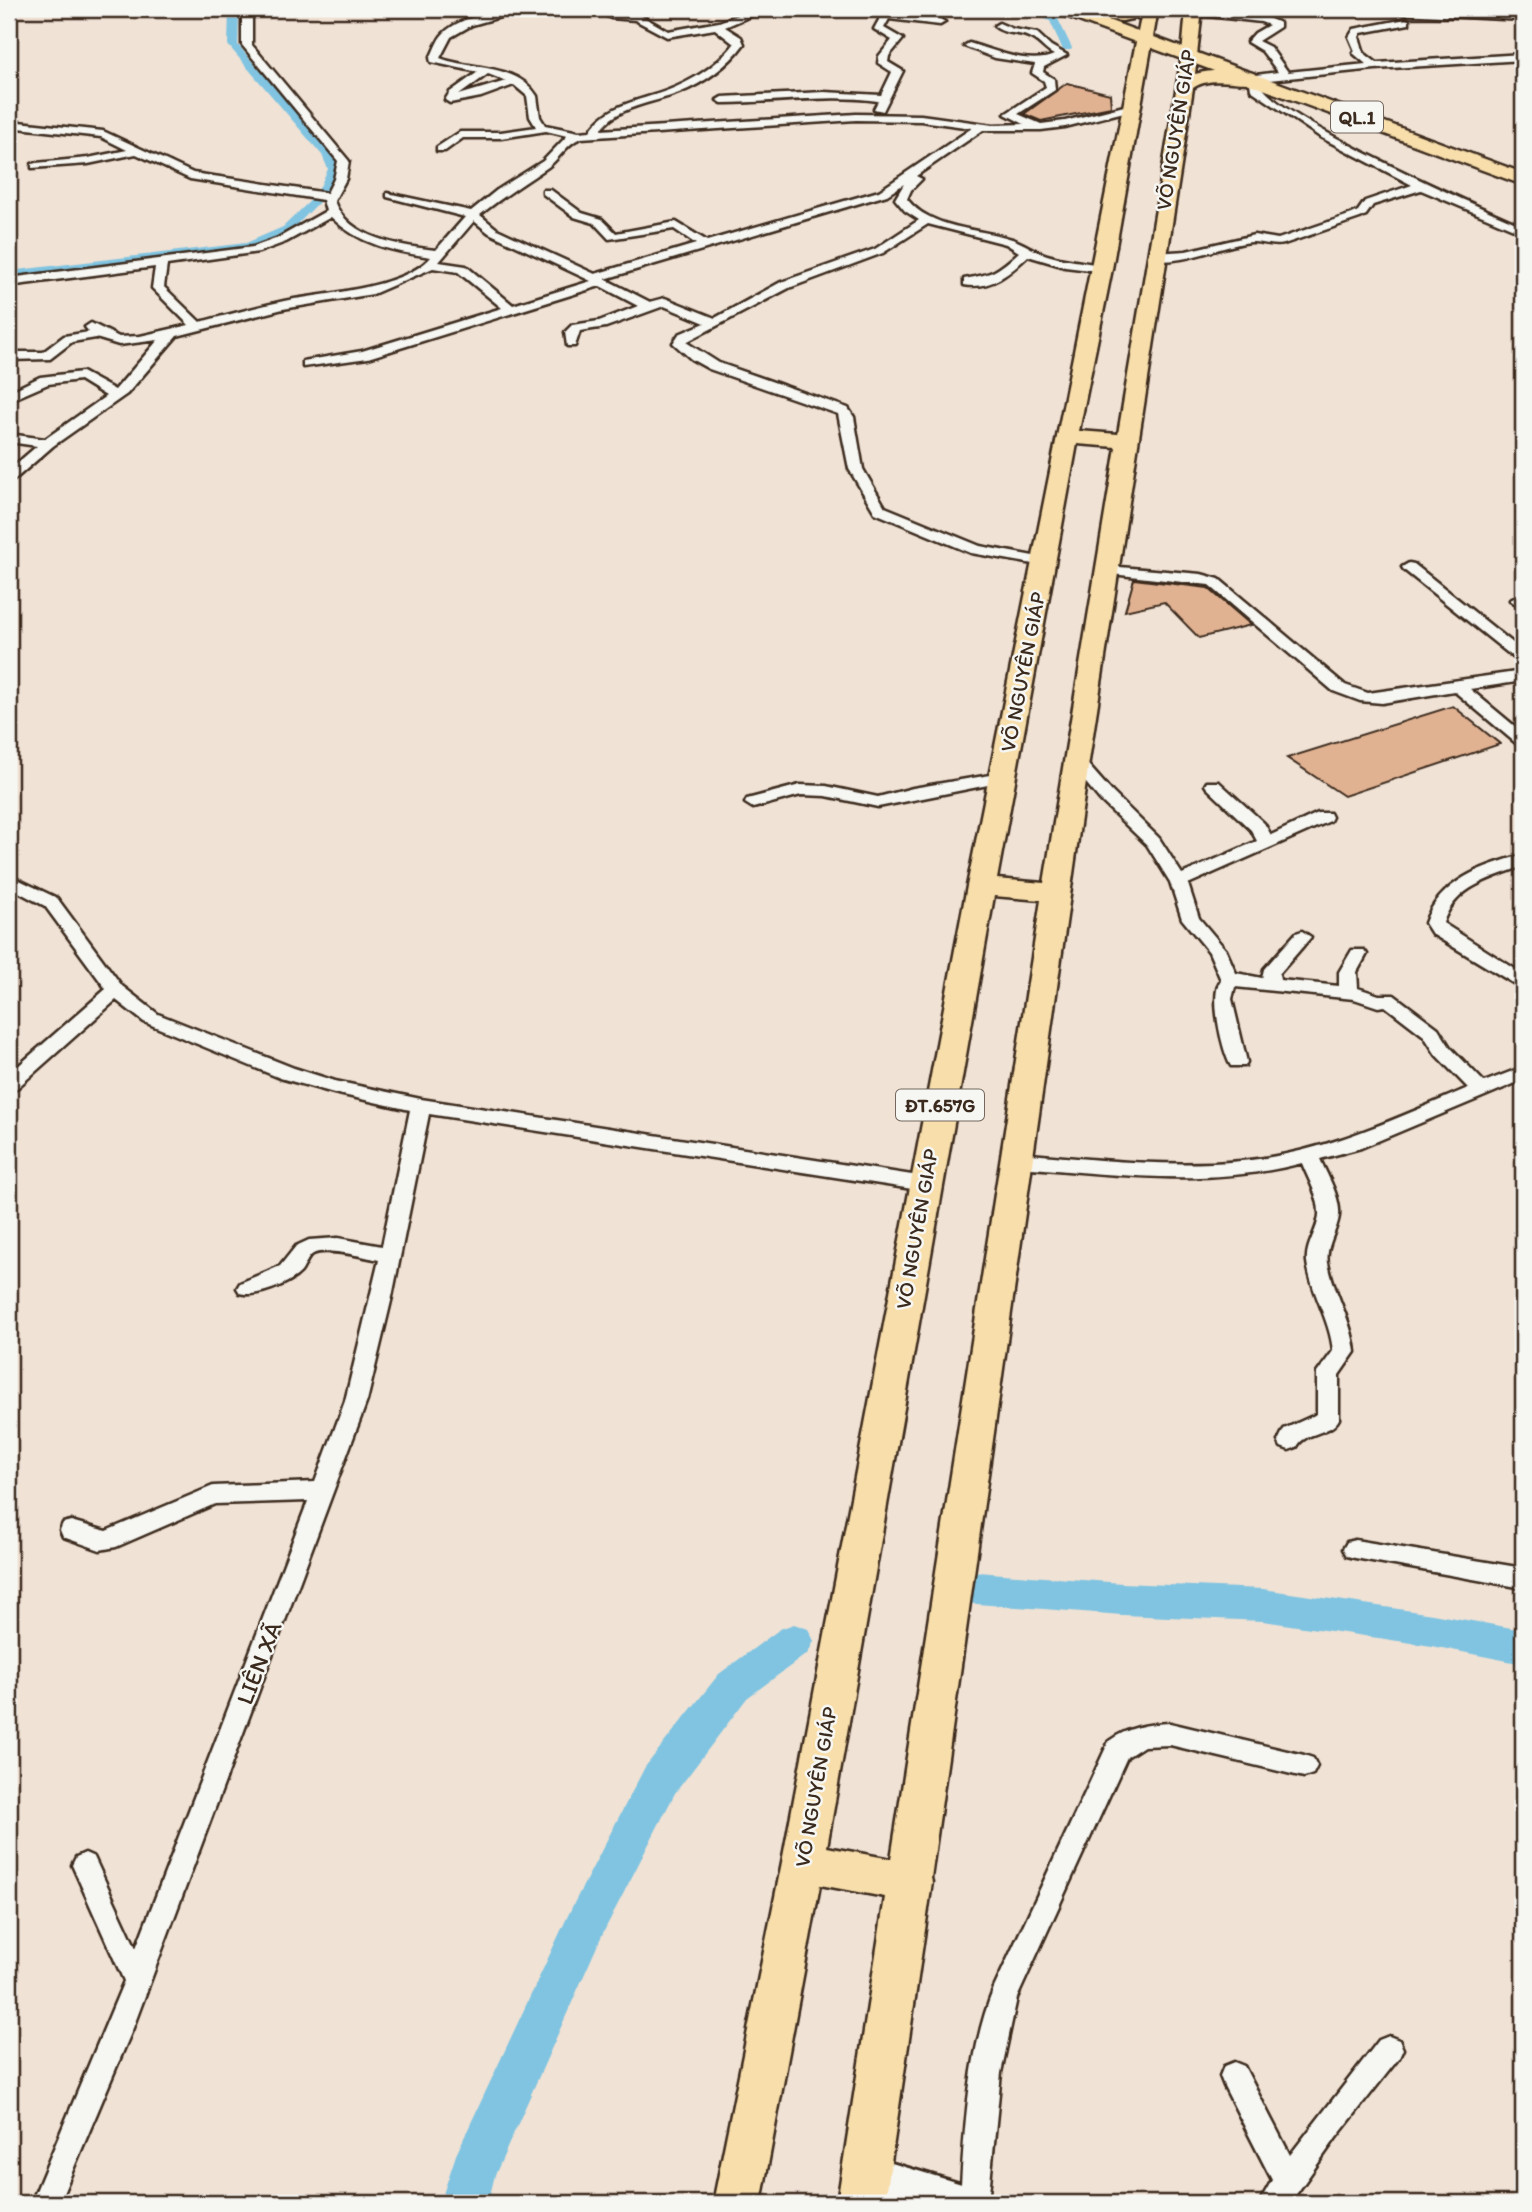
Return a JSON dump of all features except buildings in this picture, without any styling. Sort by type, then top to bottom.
[{"type":"highway","name":"QL.1","points":[[1066,10],[1140,29],[1192,26],[1234,72],[1523,179]]},
{"type":"main road","points":[[1066,10],[1122,16],[1140,29]]},
{"type":"main road","points":[[1192,26],[1208,53],[1234,72]]},
{"type":"main road","name":"VÕ NGUYÊN GIÁP","points":[[863,2188],[911,1882],[1076,761],[1192,26]]},
{"type":"main road","name":"VÕ NGUYÊN GIÁP","points":[[737,2203],[803,1862],[981,886],[1102,270],[1132,107],[1140,29]]},
{"type":"main road","points":[[1184,87],[1193,79],[1205,76],[1253,78]]},
{"type":"main road","points":[[1067,438],[1128,441]]},
{"type":"main road","points":[[981,886],[1056,893]]},
{"type":"main road","points":[[803,1862],[911,1882]]},
{"type":"street","points":[[247,9],[247,46],[344,161],[340,178],[329,197],[332,212],[376,243],[462,269],[511,310]]},
{"type":"street","points":[[543,129],[533,116],[534,99],[515,81],[436,62],[435,58],[447,35],[463,26],[500,13],[552,12],[565,9]]},
{"type":"street","points":[[598,9],[614,16],[637,17],[667,34],[719,25],[762,9]]},
{"type":"street","points":[[1361,9],[1473,12],[1523,18]]},
{"type":"street","points":[[873,117],[886,99],[898,71],[883,63],[884,56],[898,39],[879,29],[888,12],[940,22]]},
{"type":"street","points":[[1192,26],[1263,19],[1277,25],[1258,35],[1252,42],[1266,49],[1285,75]]},
{"type":"street","points":[[1375,66],[1358,53],[1360,51],[1354,37],[1357,31],[1406,22]]},
{"type":"street","points":[[595,132],[599,124],[633,104],[677,90],[722,62],[739,44],[737,39],[719,29],[719,25]]},
{"type":"street","points":[[999,26],[1011,32],[1034,35],[1047,48],[1062,55],[1040,65],[1037,73],[1049,79],[1051,88],[1010,115],[1041,127]]},
{"type":"street","points":[[969,46],[999,56],[1040,61],[1040,65]]},
{"type":"street","points":[[1523,57],[1375,66],[1253,78],[1255,88],[1265,97],[1313,129],[1422,186],[1523,230]]},
{"type":"street","points":[[485,72],[454,93],[450,100],[477,95],[515,81]]},
{"type":"street","points":[[722,100],[846,94],[886,99]]},
{"type":"street","points":[[782,99],[792,120]]},
{"type":"street","points":[[9,356],[44,357],[68,339],[94,330],[103,338],[120,341],[175,332],[283,305],[369,291],[408,277],[434,259],[473,215],[501,192],[547,163],[569,139],[579,135],[873,117],[935,119],[987,127],[1041,127],[1075,122],[1132,107]]},
{"type":"street","points":[[9,124],[103,134],[175,171],[195,177],[329,197]]},
{"type":"street","points":[[987,127],[906,188],[902,194],[903,204],[929,219],[974,236],[1012,242],[1026,252],[1066,264],[1102,270]]},
{"type":"street","points":[[308,364],[364,355],[888,191],[919,167],[987,127]]},
{"type":"street","points":[[441,149],[460,135],[511,134],[543,129],[579,135]]},
{"type":"street","points":[[36,166],[136,151]]},
{"type":"street","points":[[1155,257],[1186,256],[1254,238],[1272,243],[1280,242],[1362,214],[1369,203],[1422,186]]},
{"type":"street","points":[[547,192],[578,215],[598,221],[613,237],[676,225],[706,246]]},
{"type":"street","points":[[391,195],[473,215],[493,231],[648,306]]},
{"type":"street","points":[[9,282],[259,248],[282,240],[332,212]]},
{"type":"street","points":[[929,219],[879,251],[785,285],[716,323],[683,337],[679,343],[710,365],[843,411],[847,416],[856,469],[880,510],[976,550],[1044,562]]},
{"type":"street","points":[[968,282],[984,284],[992,280],[1026,252]]},
{"type":"street","points":[[160,263],[159,288],[198,327]]},
{"type":"street","points":[[571,343],[571,331],[576,328],[595,327],[665,302],[716,323]]},
{"type":"street","points":[[9,477],[48,443],[115,396],[133,380],[161,344],[175,332]]},
{"type":"street","points":[[9,397],[34,384],[77,376],[86,377],[115,396]]},
{"type":"street","points":[[9,438],[48,443]]},
{"type":"street","points":[[1409,567],[1523,658]]},
{"type":"street","points":[[1108,569],[1200,578],[1214,582],[1321,673],[1349,693],[1382,698],[1523,676]]},
{"type":"street","points":[[1523,598],[1517,600],[1523,605]]},
{"type":"street","points":[[1458,686],[1523,741]]},
{"type":"street","points":[[1505,726],[1523,720]]},
{"type":"street","points":[[1076,761],[1106,796],[1153,842],[1179,881],[1191,919],[1217,950],[1228,976],[1272,986],[1351,992],[1378,1000],[1388,999],[1431,1032],[1443,1051],[1480,1089]]},
{"type":"street","points":[[753,803],[800,790],[826,791],[878,803],[913,793],[1002,778]]},
{"type":"street","points":[[1213,785],[1258,827],[1266,841]]},
{"type":"street","points":[[1179,881],[1324,817]]},
{"type":"street","points":[[1523,860],[1474,875],[1460,885],[1436,915],[1434,923],[1438,930],[1495,963],[1523,983]]},
{"type":"street","points":[[9,880],[51,902],[116,990],[158,1022],[287,1073],[334,1087],[421,1105],[925,1184]]},
{"type":"street","points":[[1272,986],[1270,974],[1303,937]]},
{"type":"street","points":[[1351,992],[1345,972],[1358,954]]},
{"type":"street","points":[[1233,979],[1225,986],[1223,999],[1238,1062]]},
{"type":"street","points":[[9,1084],[116,990]]},
{"type":"street","points":[[1018,1160],[1192,1172],[1243,1168],[1309,1155],[1379,1133],[1480,1089],[1520,1078]]},
{"type":"street","name":"LIÊN XÃ","points":[[46,2203],[137,1980],[287,1589],[366,1366],[421,1105]]},
{"type":"street","points":[[1289,1441],[1292,1435],[1328,1419],[1328,1373],[1344,1352],[1342,1332],[1325,1291],[1317,1260],[1320,1241],[1329,1218],[1329,1206],[1309,1155]]},
{"type":"street","points":[[247,1288],[285,1273],[293,1267],[303,1251],[310,1247],[334,1246],[390,1255]]},
{"type":"street","points":[[71,1530],[100,1541],[108,1540],[213,1495],[322,1490]]},
{"type":"street","points":[[1354,1549],[1523,1578]]},
{"type":"street","points":[[974,2203],[985,2078],[992,2037],[1004,1997],[1118,1749],[1144,1735],[1170,1734],[1304,1766]]},
{"type":"street","points":[[85,1865],[137,1980]]},
{"type":"street","points":[[1281,2192],[1326,2128],[1389,2049]]},
{"type":"street","points":[[1234,2076],[1281,2192]]},
{"type":"street","points":[[863,2188],[965,2203]]},
{"type":"waterway","points":[[234,9],[233,45],[327,154],[334,169],[320,193]]},
{"type":"waterway","points":[[1029,9],[1054,19],[1067,48]]},
{"type":"waterway","points":[[9,275],[248,246],[287,229],[317,198]]},
{"type":"waterway","points":[[964,1587],[1122,1599],[1263,1605],[1432,1630],[1523,1647]]},
{"type":"waterway","points":[[464,2203],[473,2172],[587,1921],[660,1780],[733,1686],[794,1641]]}]
